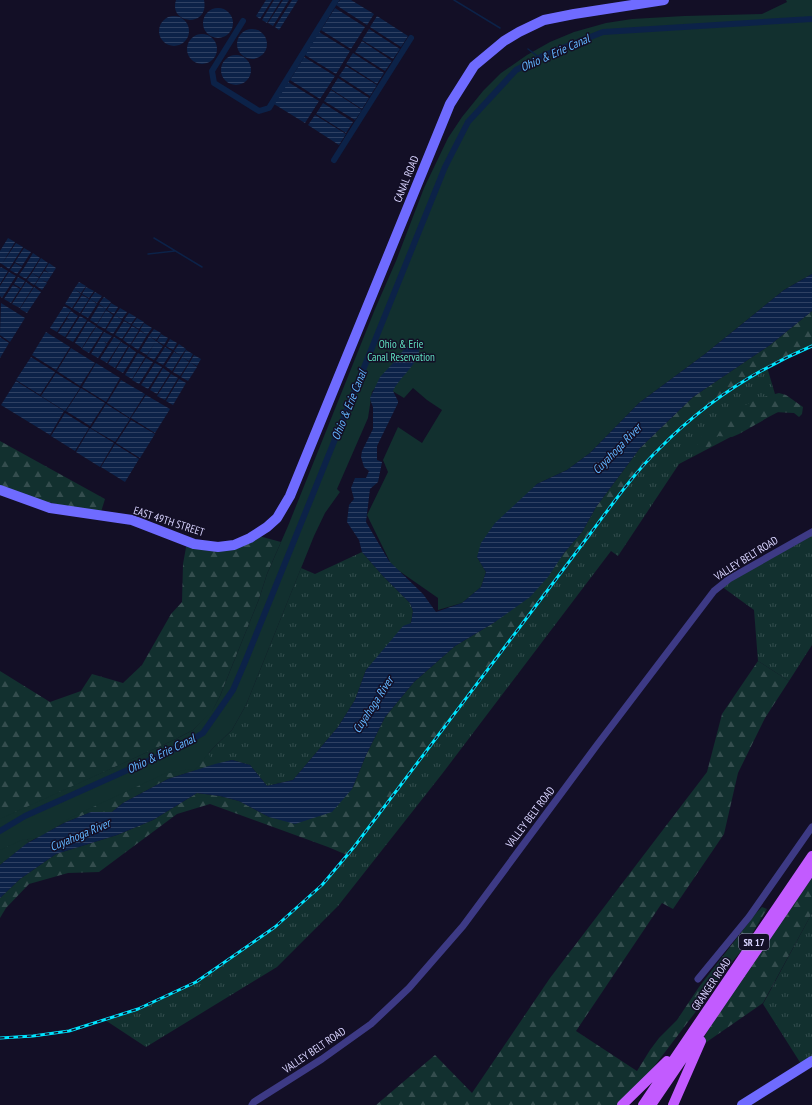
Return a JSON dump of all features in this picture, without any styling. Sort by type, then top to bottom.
[{"type":"main road","name":"GRANGER ROAD","points":[[643,1105],[812,856]]},
{"type":"main road","name":"GRANGER ROAD","points":[[652,1105],[812,870]]},
{"type":"main road","points":[[673,1105],[702,1039],[739,977]]},
{"type":"main road","points":[[622,1105],[657,1071],[696,1028]]},
{"type":"street","name":"CANAL ROAD","points":[[290,496],[450,104],[474,66],[504,41],[544,20],[664,0]]},
{"type":"street","name":"EAST 49TH STREET","points":[[0,490],[50,508],[132,520],[194,544],[218,547],[234,545],[250,538],[267,527],[277,518],[290,496]]},
{"type":"street","name":"VALLEY BELT ROAD","points":[[252,1105],[254,1102],[322,1059],[371,1024],[409,988],[466,922],[597,745],[714,591],[729,579],[812,532]]},
{"type":"street","name":"GRANGER ROAD","points":[[698,979],[749,917],[812,827]]},
{"type":"street","points":[[742,1105],[812,1061]]},
{"type":"green space","name":"Ohio & Erie Canal Reservation","points":[[786,0],[812,0],[812,274],[784,290],[705,354],[639,403],[590,453],[567,470],[537,484],[477,557],[486,572],[481,587],[462,603],[438,610],[438,598],[392,566],[367,515],[388,472],[383,460],[398,427],[422,443],[442,410],[413,388],[404,398],[379,383],[372,392],[368,418],[337,489],[340,492],[325,513],[314,536],[246,705],[232,730],[213,748],[194,771],[191,769],[164,774],[70,818],[48,832],[48,836],[22,840],[0,850],[0,819],[176,739],[193,730],[212,711],[220,696],[259,599],[267,574],[396,261],[424,188],[448,138],[462,117],[483,91],[501,73],[527,55],[550,42],[574,32],[606,23],[632,19],[762,14],[787,2]]},
{"type":"green space","points":[[812,311],[812,346],[770,366],[730,390],[693,417],[658,449],[617,498],[347,855],[210,804],[177,814],[99,872],[68,873],[29,884],[6,908],[0,918],[0,898],[20,879],[56,854],[117,835],[153,820],[197,793],[220,796],[239,801],[269,817],[352,789],[366,755],[385,717],[414,682],[455,646],[495,622],[564,553],[582,532],[596,507],[640,448],[693,397],[770,345]]},
{"type":"green space","points":[[767,367],[780,411],[679,464],[618,556],[611,551],[442,774],[338,906],[277,967],[146,1047],[105,1020],[138,1009],[196,982],[275,927],[322,885],[379,814],[617,498],[658,450],[693,416],[733,386]]},
{"type":"green space","points":[[779,393],[786,395],[803,407],[802,414],[799,417],[794,413],[774,412],[762,421],[732,437],[718,436],[713,444],[707,449],[701,450],[697,446],[699,439],[732,412],[759,398]]},
{"type":"green space","points":[[0,441],[105,499],[100,515],[0,490]]},
{"type":"green space","points":[[812,532],[812,645],[789,681],[758,661],[754,610],[721,586]]},
{"type":"green space","points":[[255,535],[281,542],[267,574],[259,599],[220,696],[212,712],[193,730],[176,739],[0,820],[0,671],[50,702],[81,691],[92,674],[123,683],[142,665],[171,614],[182,602],[183,564],[187,542],[218,547]]},
{"type":"green space","points":[[362,552],[410,603],[413,611],[411,623],[366,670],[355,700],[338,727],[293,780],[267,786],[250,765],[232,760],[194,771],[213,748],[232,730],[246,705],[301,568],[315,574]]},
{"type":"green space","points":[[758,661],[789,681],[765,718],[738,773],[724,834],[673,909],[662,903],[576,1031],[637,1071],[659,1038],[677,1020],[699,987],[757,912],[762,907],[767,909],[742,950],[722,974],[707,997],[646,1077],[622,1105],[376,1105],[435,1055],[472,1093],[550,978],[707,772],[722,714]]},
{"type":"green space","points":[[201,742],[215,764],[168,779],[123,803],[112,812],[91,812],[64,823],[29,842],[20,828]]},
{"type":"green space","points":[[20,828],[29,842],[0,865],[0,838]]},
{"type":"green space","points":[[812,869],[812,913],[763,1003],[698,1048],[739,977]]},
{"type":"green space","points":[[812,913],[812,1061],[803,1067],[763,1004]]},
{"type":"water","points":[[176,0],[204,0],[204,9],[201,15],[196,19],[189,20],[178,14],[175,8]]},
{"type":"water","points":[[266,0],[272,0],[260,19],[256,16]]},
{"type":"water","points":[[274,0],[281,0],[267,23],[262,20]]},
{"type":"water","points":[[283,0],[289,0],[273,26],[268,23]]},
{"type":"water","points":[[292,0],[298,0],[279,30],[275,27]]},
{"type":"water","points":[[340,0],[351,0],[374,14],[367,25],[336,5]]},
{"type":"water","points":[[218,8],[224,9],[232,17],[232,29],[224,37],[218,38],[212,37],[204,29],[203,23],[204,17],[212,9]]},
{"type":"water","points":[[335,8],[365,27],[351,49],[321,30]]},
{"type":"water","points":[[174,16],[180,17],[188,25],[188,37],[180,45],[174,46],[168,45],[160,37],[159,31],[160,25],[168,17]]},
{"type":"water","points":[[377,16],[408,36],[401,47],[370,27]]},
{"type":"water","points":[[252,29],[258,30],[266,38],[266,50],[258,58],[252,59],[246,58],[238,50],[237,44],[238,38],[246,30]]},
{"type":"water","points":[[369,29],[400,49],[393,59],[362,40]]},
{"type":"water","points":[[319,32],[350,51],[336,74],[305,55]]},
{"type":"water","points":[[202,34],[208,35],[216,43],[216,55],[208,63],[202,64],[196,63],[188,55],[187,49],[188,43],[196,35]]},
{"type":"water","points":[[362,41],[392,61],[385,71],[355,52]]},
{"type":"water","points":[[353,53],[384,73],[377,84],[346,64]]},
{"type":"water","points":[[236,55],[242,56],[250,64],[250,76],[242,84],[236,85],[230,84],[222,76],[221,70],[222,64],[230,56]]},
{"type":"water","points":[[304,57],[335,76],[320,99],[290,80]]},
{"type":"water","points":[[346,66],[377,85],[370,96],[339,76]]},
{"type":"water","points":[[338,78],[369,98],[362,109],[331,89]]},
{"type":"water","points":[[288,82],[319,101],[305,123],[274,104]]},
{"type":"water","points":[[331,90],[362,110],[355,120],[324,101]]},
{"type":"water","points":[[323,103],[353,122],[346,133],[316,114]]},
{"type":"water","points":[[315,115],[346,134],[339,145],[308,125]]},
{"type":"water","points":[[8,238],[15,242],[2,264],[0,263],[0,251]]},
{"type":"water","points":[[16,243],[23,247],[9,269],[2,264]]},
{"type":"water","points":[[24,248],[31,252],[22,266],[15,262]]},
{"type":"water","points":[[33,253],[40,258],[31,272],[24,268]]},
{"type":"water","points":[[41,258],[48,263],[39,277],[32,273]]},
{"type":"water","points":[[15,263],[22,267],[17,274],[10,270]]},
{"type":"water","points":[[49,263],[56,268],[47,282],[42,280],[47,283],[42,290],[35,285],[44,271],[49,273],[45,270]]},
{"type":"water","points":[[1,267],[8,271],[0,284],[0,268]]},
{"type":"water","points":[[24,268],[31,272],[26,279],[19,275]]},
{"type":"water","points":[[9,272],[16,276],[2,298],[0,296],[0,286]]},
{"type":"water","points":[[32,273],[39,278],[34,285],[27,280]]},
{"type":"water","name":"Cuyahoga River","points":[[812,274],[812,311],[770,345],[693,397],[640,448],[596,507],[582,532],[564,553],[548,577],[530,597],[495,622],[455,646],[414,682],[385,717],[366,755],[352,789],[332,812],[295,824],[269,817],[239,801],[220,796],[197,793],[153,820],[117,835],[56,854],[20,879],[0,898],[0,865],[26,844],[64,823],[91,812],[112,812],[123,803],[168,779],[232,760],[250,765],[267,786],[293,780],[338,727],[355,700],[366,670],[403,626],[411,623],[413,611],[410,603],[362,552],[359,540],[347,522],[349,505],[354,499],[351,488],[355,478],[366,478],[369,471],[364,467],[361,457],[362,451],[373,429],[373,407],[370,398],[380,377],[405,348],[412,345],[419,350],[418,355],[413,365],[393,391],[398,403],[377,446],[377,460],[382,462],[378,482],[370,489],[366,522],[389,561],[423,594],[436,612],[462,603],[481,587],[486,572],[477,557],[481,543],[495,523],[537,484],[567,470],[590,453],[639,403],[705,354],[784,290]]},
{"type":"water","points":[[18,277],[25,281],[21,288],[14,284]]},
{"type":"water","points":[[26,282],[33,287],[20,308],[12,304]]},
{"type":"water","points":[[79,282],[86,286],[81,293],[74,289]]},
{"type":"water","points":[[13,285],[20,289],[11,303],[4,299]]},
{"type":"water","points":[[34,287],[41,292],[27,313],[20,309]]},
{"type":"water","points":[[86,287],[94,291],[89,298],[82,294]]},
{"type":"water","points":[[74,289],[81,294],[72,308],[65,304]]},
{"type":"water","points":[[95,292],[102,296],[97,303],[90,299]]},
{"type":"water","points":[[82,295],[89,299],[80,313],[73,309]]},
{"type":"water","points":[[104,297],[111,302],[106,309],[99,304]]},
{"type":"water","points":[[90,299],[97,304],[88,318],[81,314]]},
{"type":"water","points":[[1,303],[25,318],[10,342],[0,335]]},
{"type":"water","points":[[111,303],[118,307],[114,314],[107,310]]},
{"type":"water","points":[[99,305],[106,309],[97,324],[90,320]]},
{"type":"water","points":[[64,306],[71,310],[57,332],[50,328]]},
{"type":"water","points":[[120,308],[127,312],[122,319],[115,315]]},
{"type":"water","points":[[106,310],[113,315],[105,329],[97,325]]},
{"type":"water","points":[[71,311],[78,316],[65,337],[58,333],[67,319],[71,321],[67,318]]},
{"type":"water","points":[[129,313],[136,317],[131,324],[124,320]]},
{"type":"water","points":[[115,315],[122,320],[113,334],[106,330]]},
{"type":"water","points":[[80,316],[87,320],[73,342],[66,338]]},
{"type":"water","points":[[137,318],[144,322],[139,329],[132,325]]},
{"type":"water","points":[[88,321],[96,326],[82,348],[75,343]]},
{"type":"water","points":[[124,321],[131,325],[122,339],[115,335]]},
{"type":"water","points":[[144,323],[152,328],[147,335],[140,330]]},
{"type":"water","points":[[132,326],[139,330],[130,345],[123,340]]},
{"type":"water","points":[[96,327],[103,331],[89,353],[82,349]]},
{"type":"water","points":[[154,329],[161,333],[156,340],[149,336]]},
{"type":"water","points":[[140,331],[147,335],[138,350],[131,345]]},
{"type":"water","points":[[46,332],[70,347],[56,370],[32,355]]},
{"type":"water","points":[[104,332],[112,336],[107,343],[103,341],[107,344],[98,358],[91,354]]},
{"type":"water","points":[[161,334],[168,338],[164,345],[157,341]]},
{"type":"water","points":[[149,336],[156,341],[147,355],[140,351]]},
{"type":"water","points":[[0,337],[9,343],[0,358]]},
{"type":"water","points":[[114,337],[121,341],[107,363],[100,359]]},
{"type":"water","points":[[170,339],[177,343],[173,350],[166,346]]},
{"type":"water","points":[[156,341],[163,346],[154,360],[147,356]]},
{"type":"water","points":[[121,342],[128,346],[115,368],[108,364]]},
{"type":"water","points":[[179,344],[186,349],[181,356],[174,351]]},
{"type":"water","points":[[129,347],[136,352],[123,373],[116,369]]},
{"type":"water","points":[[165,347],[172,351],[163,365],[156,361]]},
{"type":"water","points":[[71,348],[95,363],[80,386],[57,371]]},
{"type":"water","points":[[186,350],[193,354],[189,361],[182,357]]},
{"type":"water","points":[[174,352],[181,356],[172,371],[165,366]]},
{"type":"water","points":[[138,353],[145,357],[132,379],[125,375]]},
{"type":"water","points":[[194,355],[201,359],[197,366],[190,362]]},
{"type":"water","points":[[31,357],[55,372],[40,395],[16,380]]},
{"type":"water","points":[[182,357],[189,362],[180,376],[173,372]]},
{"type":"water","points":[[146,358],[153,362],[139,384],[132,380]]},
{"type":"water","points":[[190,362],[197,367],[188,381],[181,377]]},
{"type":"water","points":[[96,363],[120,378],[106,402],[82,387]]},
{"type":"water","points":[[155,363],[162,367],[148,389],[141,385]]},
{"type":"water","points":[[163,368],[170,373],[157,394],[150,390]]},
{"type":"water","points":[[56,373],[80,388],[65,411],[41,396]]},
{"type":"water","points":[[171,374],[178,378],[165,400],[157,396]]},
{"type":"water","points":[[179,379],[186,383],[173,405],[166,401]]},
{"type":"water","points":[[121,380],[145,394],[130,418],[107,403]]},
{"type":"water","points":[[16,381],[64,411],[50,435],[1,405]]},
{"type":"water","points":[[81,388],[105,403],[90,426],[66,411]]},
{"type":"water","points":[[146,395],[170,409],[155,433],[131,418]]},
{"type":"water","points":[[106,404],[130,419],[115,442],[91,428]]},
{"type":"water","points":[[65,413],[89,428],[75,451],[51,436]]},
{"type":"water","points":[[131,420],[155,434],[140,458],[116,443]]},
{"type":"water","points":[[90,428],[114,443],[100,467],[76,452]]},
{"type":"water","points":[[115,444],[139,459],[125,482],[101,467]]},
{"type":"waterway","points":[[243,21],[212,71],[214,83],[259,111],[269,108],[336,0]]},
{"type":"waterway","points":[[454,0],[500,28]]},
{"type":"waterway","name":"Ohio & Erie Canal","points":[[0,831],[25,816],[179,747],[203,733],[233,690],[445,167],[468,122],[516,70],[545,55],[603,32],[812,19]]},
{"type":"waterway","points":[[334,160],[411,38]]},
{"type":"waterway","points":[[528,49],[540,58]]},
{"type":"waterway","points":[[154,238],[202,267]]},
{"type":"waterway","points":[[148,254],[175,251]]},
{"type":"railway","points":[[0,1038],[33,1036],[69,1031],[138,1009],[196,982],[275,927],[322,885],[354,847],[615,501],[649,459],[676,432],[730,390],[770,366],[812,346]]}]
